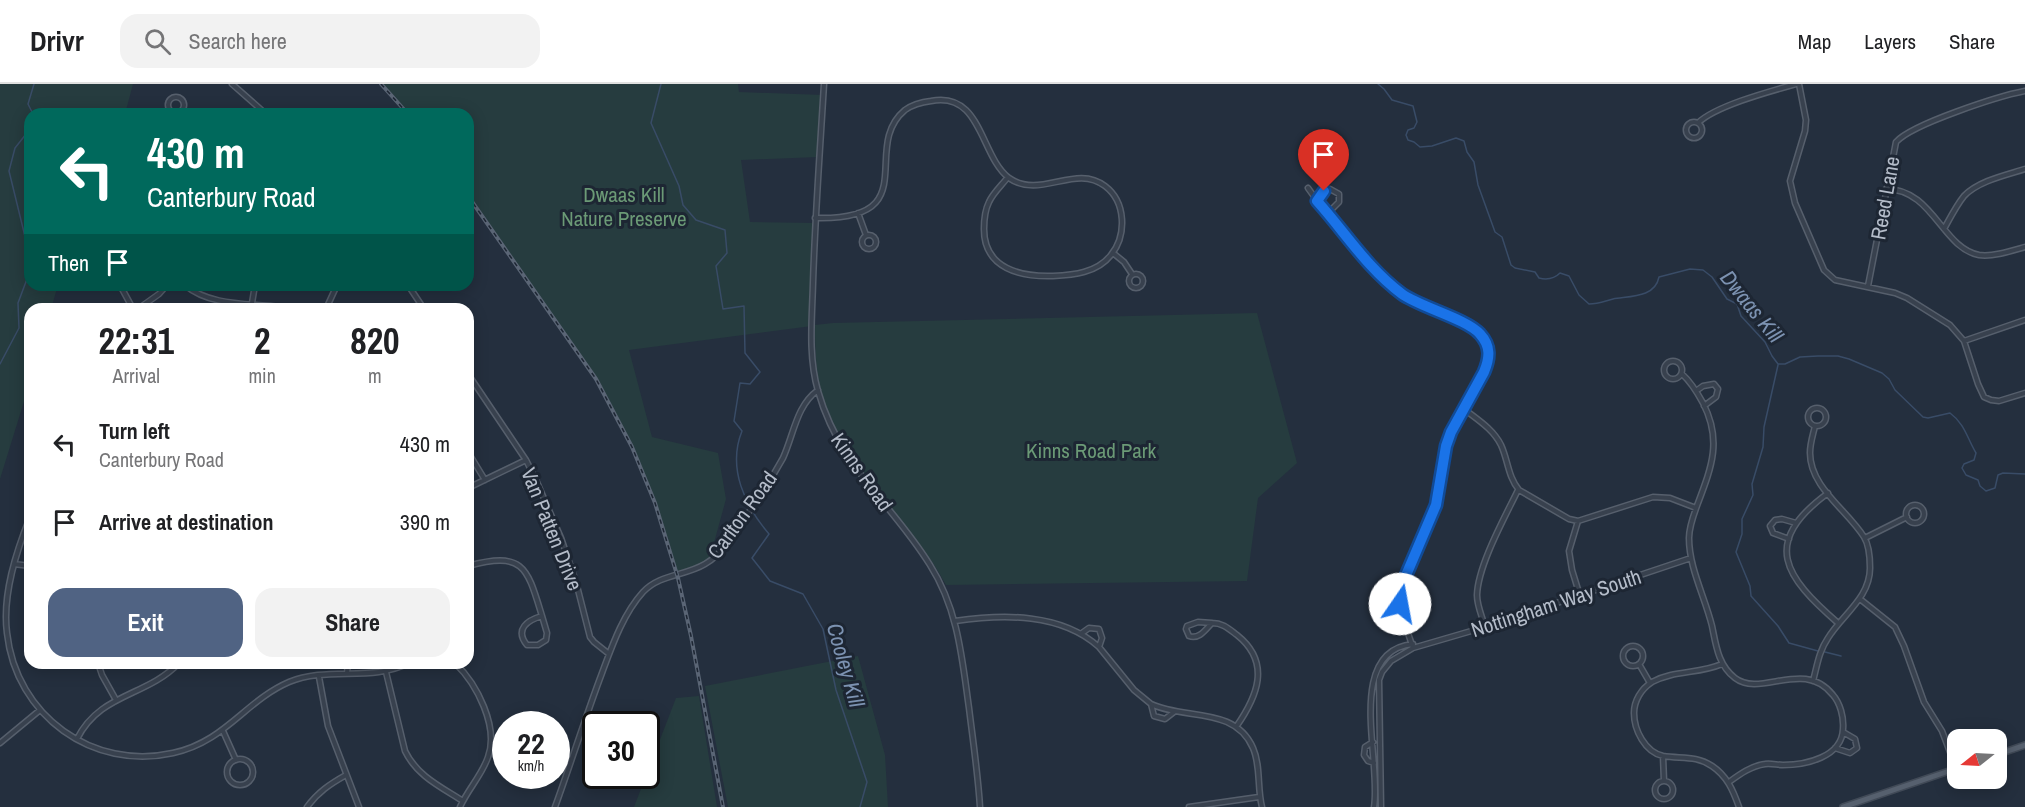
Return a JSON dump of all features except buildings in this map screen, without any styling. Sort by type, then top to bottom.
[{"type":"main road","points":[[2007,751],[2025,745]]},
{"type":"main road","points":[[1843,807],[1947,771]]},
{"type":"street","points":[[232,84],[259,108]]},
{"type":"street","name":"Kinns Road","points":[[824,84],[815,218],[812,343],[818,390],[835,436],[846,455],[923,554],[939,582],[956,621],[969,707],[980,807]]},
{"type":"street","points":[[1698,123],[1701,132],[1696,137],[1692,137],[1688,134],[1687,127],[1691,123],[1698,123],[1725,108],[1797,84],[1806,120],[1805,131],[1790,181],[1795,203],[1824,270],[1835,280],[1895,293],[1919,304],[1950,325],[1964,341],[1984,396],[1999,401],[2025,393]]},
{"type":"street","name":"Reed Lane","points":[[1868,286],[1893,150],[1900,137],[1924,125],[2025,92]]},
{"type":"street","points":[[169,108],[171,99],[177,98],[182,101],[182,108]]},
{"type":"street","points":[[815,218],[832,218],[858,213],[871,206],[883,190],[886,180],[888,142],[898,118],[910,107],[940,99],[960,106],[969,113],[1008,177],[1034,187],[1084,177],[1097,180],[1110,190],[1119,206],[1122,221],[1120,238],[1113,253],[1108,259],[1086,273],[1064,276],[1020,274],[1001,264],[986,246],[984,216],[989,202],[1008,177]]},
{"type":"street","points":[[1944,229],[1965,196],[1974,189],[1986,182],[2025,169]]},
{"type":"street","points":[[1308,188],[1369,265],[1397,290],[1404,296],[1478,331],[1487,345],[1488,363],[1451,432],[1446,446],[1436,505],[1401,590],[1400,604],[1412,646]]},
{"type":"street","points":[[1317,201],[1324,191],[1330,189],[1339,194],[1339,202],[1328,213]]},
{"type":"street","points":[[1886,189],[1905,192],[1917,198],[1962,246],[1981,255],[2025,247]]},
{"type":"street","points":[[858,213],[866,235]]},
{"type":"street","points":[[1113,253],[1124,262],[1132,274]]},
{"type":"street","points":[[146,303],[162,291]]},
{"type":"street","points":[[194,291],[202,296],[220,300],[252,303],[254,291]]},
{"type":"street","points":[[1964,341],[2025,320]]},
{"type":"street","points":[[1682,374],[1670,379],[1665,375],[1664,368],[1669,362],[1676,361],[1682,366],[1682,374],[1696,391],[1713,431],[1712,462],[1689,534],[1691,558],[1707,605],[1719,659],[1736,679],[1752,685],[1791,678],[1813,681],[1828,689],[1836,698],[1841,711],[1843,732],[1835,748],[1826,756],[1817,760],[1784,765],[1769,764],[1753,767],[1729,782]]},
{"type":"street","name":"Van Patten Drive","points":[[474,383],[536,480],[561,538],[576,582],[590,637],[609,654]]},
{"type":"street","points":[[1696,391],[1709,384],[1714,384],[1718,389],[1716,397],[1704,406]]},
{"type":"street","name":"Carlton Road","points":[[555,807],[609,654],[629,611],[644,592],[659,580],[705,564],[726,545],[783,458],[805,401],[818,390]]},
{"type":"street","points":[[1464,409],[1490,429],[1496,437],[1504,453],[1513,483],[1518,490],[1562,516],[1578,521],[1653,497],[1671,498],[1696,508]]},
{"type":"street","points":[[1813,409],[1821,409],[1825,412],[1826,420],[1823,424],[1815,426],[1809,421],[1809,414],[1813,409]]},
{"type":"street","points":[[1813,681],[1823,646],[1838,623],[1860,599],[1869,576],[1865,538],[1818,479],[1810,460],[1810,445],[1815,426]]},
{"type":"street","points":[[474,486],[525,460]]},
{"type":"street","points":[[474,462],[485,480]]},
{"type":"street","points":[[1485,627],[1477,596],[1479,583],[1518,490]]},
{"type":"street","points":[[1828,493],[1803,512],[1789,539],[1787,554],[1794,576],[1812,600],[1838,623]]},
{"type":"street","points":[[1917,505],[1923,510],[1923,517],[1917,522],[1912,522],[1906,517],[1910,506],[1917,505]]},
{"type":"street","points":[[1865,538],[1906,517]]},
{"type":"street","points":[[1789,539],[1773,533],[1770,526],[1773,521],[1782,519],[1796,523]]},
{"type":"street","points":[[1578,521],[1569,551],[1580,596]]},
{"type":"street","points":[[24,535],[14,564],[8,598],[7,633],[12,658],[21,682],[40,710],[61,730],[110,753],[146,757],[190,748],[223,731],[251,706],[290,682],[319,676],[386,672],[394,669]]},
{"type":"street","name":"Nottingham Way South","points":[[1374,807],[1376,792],[1372,689],[1375,672],[1388,653],[1397,648],[1420,646],[1485,627],[1691,558]]},
{"type":"street","points":[[474,564],[492,560],[518,565],[525,569],[529,577],[542,616],[547,633],[546,640],[538,645],[526,645],[521,635],[522,629],[527,622],[542,616]]},
{"type":"street","points":[[14,564],[24,565]]},
{"type":"street","points":[[1860,599],[1895,627],[1924,702],[1947,743]]},
{"type":"street","points":[[956,621],[990,617],[1019,618],[1046,621],[1082,633],[1099,647],[1134,690],[1151,704],[1213,718],[1236,727],[1253,748],[1262,807]]},
{"type":"street","points":[[1212,623],[1199,636],[1192,638],[1187,634],[1187,626],[1202,621],[1223,625],[1243,640],[1252,654],[1258,672],[1256,694],[1236,727]]},
{"type":"street","points":[[1082,633],[1089,628],[1099,629],[1102,638],[1099,647]]},
{"type":"street","name":"Nottingham Way South","points":[[1381,807],[1379,680],[1391,661],[1412,646]]},
{"type":"street","points":[[1629,646],[1636,646],[1642,651],[1643,658],[1639,664],[1630,666],[1624,661],[1624,652],[1629,646]]},
{"type":"street","points":[[1639,664],[1650,683]]},
{"type":"street","points":[[1722,664],[1704,671],[1667,675],[1650,683],[1637,700],[1634,719],[1642,740],[1649,748],[1664,756],[1703,760],[1720,772],[1729,782],[1739,807]]},
{"type":"street","points":[[100,669],[116,700]]},
{"type":"street","points":[[77,739],[92,716],[116,700],[157,681],[172,669]]},
{"type":"street","points":[[347,669],[347,673]]},
{"type":"street","points":[[460,669],[478,695],[491,732],[489,755],[460,807]]},
{"type":"street","points":[[386,672],[405,751],[410,762],[425,777],[463,801]]},
{"type":"street","points":[[319,676],[328,726],[359,807]]},
{"type":"street","points":[[1151,704],[1154,716],[1160,719],[1165,719],[1174,711]]},
{"type":"street","points":[[0,743],[40,710]]},
{"type":"street","points":[[223,731],[236,760]]},
{"type":"street","points":[[1835,748],[1850,753],[1857,748],[1855,739],[1843,732]]},
{"type":"street","name":"Nottingham Way South","points":[[1373,742],[1365,747],[1364,755],[1368,761],[1374,763]]},
{"type":"street","points":[[1664,756],[1664,781]]},
{"type":"street","points":[[236,760],[246,761],[253,769],[252,779],[244,785],[234,784],[228,776],[228,766],[236,760]]},
{"type":"street","points":[[307,807],[315,795],[346,775]]},
{"type":"street","points":[[1664,781],[1671,784],[1673,788],[1672,795],[1666,799],[1660,798],[1656,792],[1657,785],[1664,781]]},
{"type":"street","points":[[1189,807],[1260,797]]},
{"type":"green space","points":[[0,84],[133,84],[127,108],[24,108],[24,291],[56,291],[53,303],[24,303],[24,401],[0,479]]},
{"type":"green space","name":"Dwaas Kill Nature Preserve","points":[[380,84],[738,84],[739,92],[823,95],[818,157],[741,160],[750,222],[815,223],[812,326],[629,350],[652,437],[718,453],[726,499],[709,561],[677,574],[656,507],[621,425],[598,383],[474,207],[474,108],[400,108]]},
{"type":"green space","name":"Kinns Road Park","points":[[1257,313],[1297,463],[1258,498],[1247,581],[946,585],[922,547],[852,460],[833,426],[821,394],[815,325]]},
{"type":"green space","points":[[858,656],[885,755],[888,807],[728,807],[705,686]]},
{"type":"green space","points":[[699,696],[717,807],[634,807],[641,789],[660,789],[660,740],[676,698]]},
{"type":"waterway","points":[[30,108],[28,104],[34,84]]},
{"type":"waterway","name":"Cooley Kill","points":[[661,84],[651,123],[679,186],[683,205],[696,220],[725,230],[727,253],[716,266],[723,309],[744,306],[745,353],[760,372],[750,384],[740,383],[734,421],[742,431],[737,459],[741,486],[746,499],[769,534],[752,558],[770,581],[803,594],[823,629],[836,690],[867,782],[860,807]]},
{"type":"waterway","name":"Dwaas Kill","points":[[1378,84],[1392,100],[1413,106],[1417,122],[1414,128],[1408,130],[1406,135],[1408,140],[1420,147],[1432,146],[1456,138],[1464,141],[1467,152],[1474,162],[1478,185],[1495,232],[1502,237],[1511,265],[1515,268],[1535,272],[1542,279],[1553,278],[1560,273],[1569,276],[1579,295],[1589,304],[1640,295],[1652,289],[1659,277],[1690,269],[1703,270],[1712,277],[1727,299],[1737,304],[1741,316],[1765,342],[1778,364],[1785,364],[1800,357],[1838,356],[1882,373],[1889,379],[1895,390],[1923,417],[1950,413],[1959,422],[1976,453],[1974,460],[1964,464],[1962,468],[1966,475],[1978,480],[1980,486],[1986,491],[1995,488],[1998,475],[2003,473],[2025,474]]},
{"type":"waterway","points":[[24,137],[15,148],[9,171],[24,232]]},
{"type":"waterway","points":[[0,364],[19,328],[18,303],[24,287]]},
{"type":"waterway","points":[[1778,365],[1764,427],[1763,447],[1752,484],[1753,495],[1742,519],[1742,534],[1736,552],[1750,586],[1751,596],[1778,626],[1789,643],[1818,651]]},
{"type":"waterway","name":"Dwaas Kill","points":[[1825,652],[1841,656]]},
{"type":"railway","points":[[381,84],[403,108]]},
{"type":"railway","points":[[474,205],[596,379],[632,447],[655,503],[678,578],[723,807]]},
{"type":"route","points":[[1324,191],[1317,201],[1377,273],[1404,296],[1478,331],[1489,352],[1484,372],[1451,432],[1446,446],[1436,505],[1404,580],[1400,604]]}]
